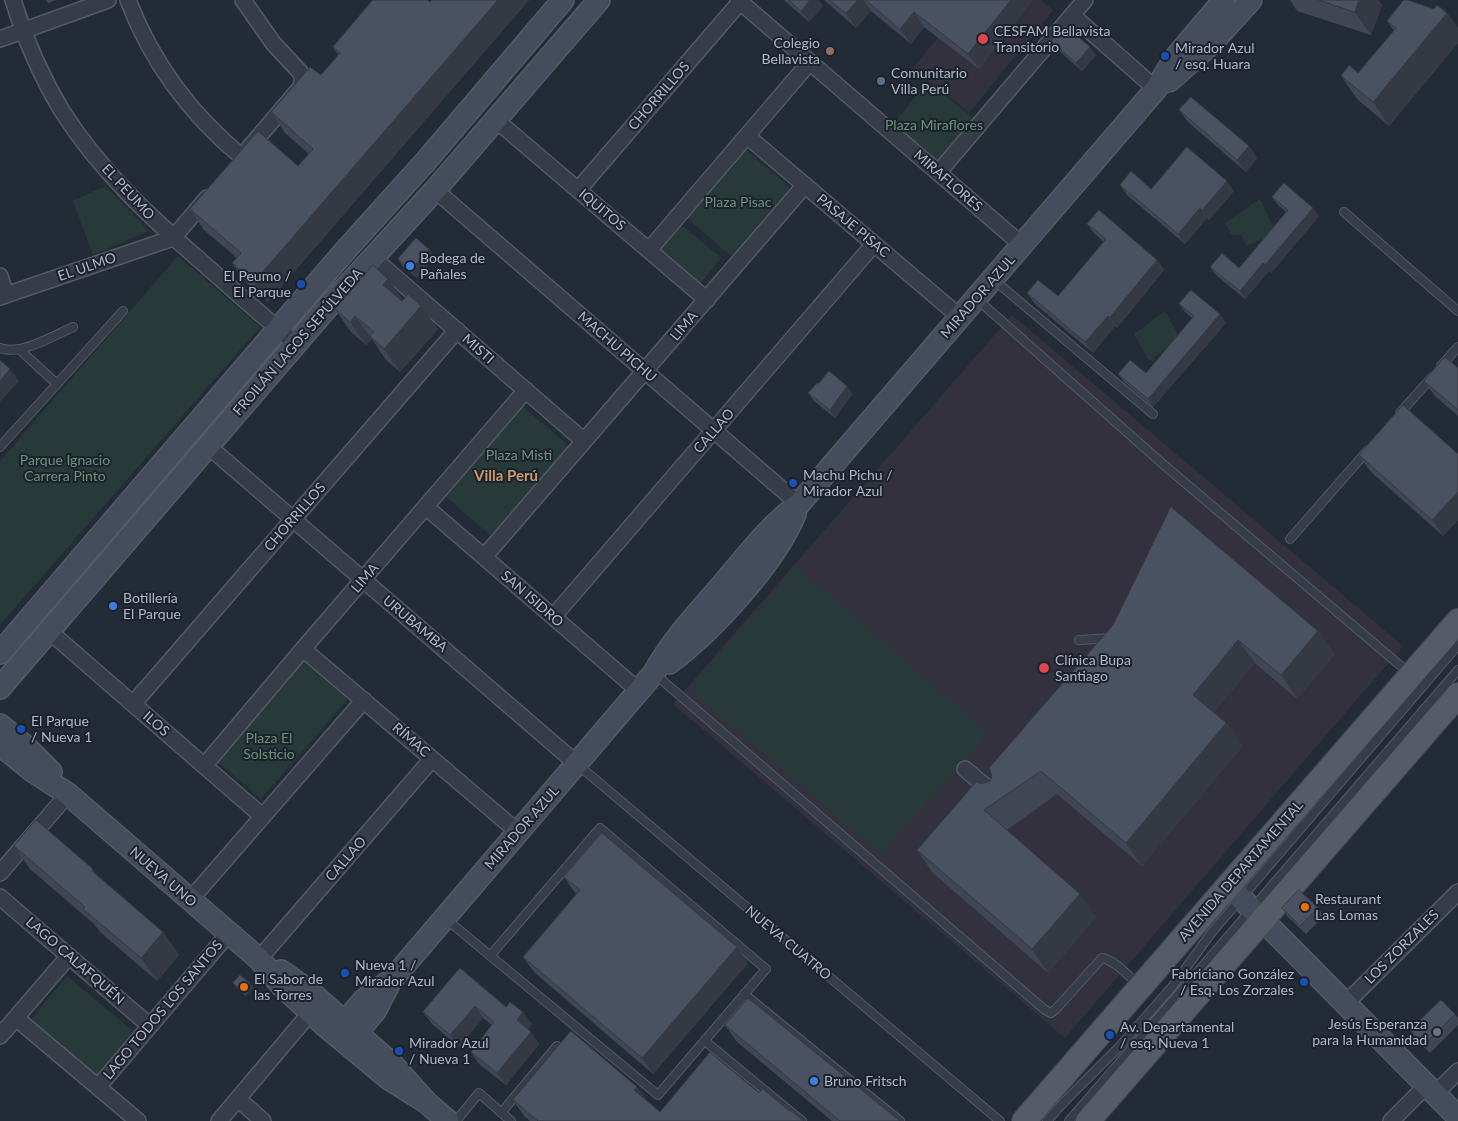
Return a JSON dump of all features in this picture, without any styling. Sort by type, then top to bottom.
[{"type":"main road","name":"AVENIDA DEPARTAMENTAL","points":[[1088,1121],[1247,903],[1364,729],[1458,621]]},
{"type":"main road","name":"AVENIDA DEPARTAMENTAL","points":[[1024,1121],[1141,986],[1247,903],[1458,695]]},
{"type":"street","name":"EL PEUMO","points":[[13,0],[23,31],[50,91],[85,143],[132,200],[173,238],[296,344]]},
{"type":"street","points":[[0,39],[108,0]]},
{"type":"street","points":[[128,0],[147,44],[177,91],[206,125],[242,157]]},
{"type":"street","points":[[230,171],[300,88],[303,79],[300,72],[262,29],[243,0]]},
{"type":"street","name":"FROILÁN LAGOS SEPÚLVEDA","points":[[0,653],[563,0]]},
{"type":"street","name":"FROILÁN LAGOS SEPÚLVEDA","points":[[0,688],[296,344],[372,257],[438,186],[599,0]]},
{"type":"street","points":[[938,173],[1085,0]]},
{"type":"street","name":"MIRADOR AZUL","points":[[346,1033],[364,1000],[390,982],[639,691],[654,673],[680,634],[764,536],[783,516],[799,504],[1156,89],[1175,58],[1224,0]]},
{"type":"street","name":"MIRADOR AZUL","points":[[1156,89],[1169,81],[1201,54],[1251,0]]},
{"type":"street","name":"MIRAFLORES","points":[[739,1],[1022,245]]},
{"type":"street","name":"CHORRILLOS","points":[[578,190],[739,1]]},
{"type":"street","points":[[1072,15],[1156,89]]},
{"type":"street","points":[[525,44],[538,48],[546,62]]},
{"type":"street","points":[[649,250],[810,62]]},
{"type":"street","name":"IQUITOS","points":[[496,120],[707,300]]},
{"type":"street","name":"PASAJE PISAC","points":[[747,136],[960,317]]},
{"type":"street","points":[[426,161],[438,186]]},
{"type":"street","points":[[173,238],[217,186]]},
{"type":"street","name":"MACHU PICHU","points":[[438,186],[645,371],[799,504]]},
{"type":"street","name":"LIMA","points":[[484,557],[805,186]]},
{"type":"street","name":"EL ULMO","points":[[3,296],[173,238]]},
{"type":"street","name":"CALLAO","points":[[553,617],[874,244]]},
{"type":"street","name":"MISTI","points":[[372,257],[584,441]]},
{"type":"street","points":[[0,276],[3,296]]},
{"type":"street","name":"CHORRILLOS","points":[[134,704],[457,330]]},
{"type":"street","name":"LIMA","points":[[204,766],[526,390]]},
{"type":"street","name":"URUBAMBA","points":[[208,446],[577,764]]},
{"type":"street","name":"SAN ISIDRO","points":[[426,506],[639,691]]},
{"type":"street","points":[[84,554],[102,570]]},
{"type":"street","name":"ILOS","points":[[49,631],[262,816]]},
{"type":"street","name":"RÍMAC","points":[[303,649],[518,832]]},
{"type":"street","points":[[190,900],[364,700]]},
{"type":"street","name":"NUEVA UNO","points":[[0,725],[36,756],[68,794]]},
{"type":"street","name":"NUEVA UNO","points":[[0,745],[34,772],[68,794],[229,933],[259,959],[281,985],[310,1013],[346,1033]]},
{"type":"street","name":"CALLAO","points":[[259,959],[432,758]]},
{"type":"street","points":[[965,768],[999,798]]},
{"type":"street","points":[[0,873],[68,794]]},
{"type":"street","name":"LOS ZORZALES","points":[[1346,1003],[1458,892]]},
{"type":"street","name":"LAGO CALAFQUÉN","points":[[0,896],[150,1026]]},
{"type":"street","points":[[1247,903],[1458,1117]]},
{"type":"street","name":"LAGO TODOS LOS SANTOS","points":[[98,1087],[229,933]]},
{"type":"street","points":[[0,1036],[69,956]]},
{"type":"street","name":"NUEVA UNO","points":[[259,959],[295,980],[388,1078],[426,1102],[448,1121]]},
{"type":"street","points":[[219,1121],[310,1013]]},
{"type":"street","points":[[16,1018],[138,1121]]},
{"type":"street","points":[[1391,1121],[1458,1071]]},
{"type":"street","points":[[238,1099],[263,1121]]},
{"type":"lane","points":[[1344,212],[1458,312]]},
{"type":"lane","points":[[993,279],[1153,414]]},
{"type":"lane","points":[[976,298],[1164,465],[1411,675]]},
{"type":"lane","points":[[0,447],[123,311]]},
{"type":"lane","points":[[0,348],[6,351],[20,350],[73,327]]},
{"type":"lane","points":[[1393,421],[1458,347]]},
{"type":"lane","points":[[20,350],[57,384]]},
{"type":"lane","points":[[1290,539],[1374,443]]},
{"type":"lane","points":[[1079,640],[1116,638]]},
{"type":"lane","points":[[1069,1121],[1247,903],[1338,785],[1458,645]]},
{"type":"lane","points":[[1047,1121],[1119,1047],[1165,995],[1212,932],[1247,903],[1458,670]]},
{"type":"lane","points":[[654,673],[1045,1010],[1051,1013],[1056,1009],[1102,958],[1108,959],[1141,986]]},
{"type":"lane","points":[[1338,785],[1364,729],[1411,699]]},
{"type":"lane","name":"NUEVA CUATRO","points":[[577,764],[1000,1121]]},
{"type":"lane","points":[[444,918],[658,1095],[766,969],[600,828],[490,956]]},
{"type":"lane","points":[[744,994],[900,1121]]},
{"type":"lane","points":[[705,1040],[802,1121]]},
{"type":"lane","points":[[501,1113],[557,1046]]},
{"type":"lane","points":[[456,1121],[479,1093],[511,1121]]},
{"type":"shaded area","name":"CESFAM Bellavista Transitorio","points":[[969,0],[1041,0],[1053,10],[969,113],[913,68]]},
{"type":"shaded area","name":"Clínica Bupa Santiago","points":[[1012,315],[1403,646],[1065,1038],[673,704]]},
{"type":"green space","name":"Plaza Miraflores","points":[[928,81],[977,121],[938,168],[890,128]]},
{"type":"green space","name":"Plaza Pisac","points":[[745,149],[790,188],[731,256],[686,217]]},
{"type":"green space","points":[[105,186],[149,231],[93,255],[73,201]]},
{"type":"green space","points":[[1260,199],[1273,227],[1264,238],[1247,246],[1241,235],[1231,234],[1225,223]]},
{"type":"green space","points":[[680,224],[721,258],[699,285],[658,250]]},
{"type":"green space","name":"Parque Ignacio Carrera Pinto","points":[[178,256],[260,327],[0,625],[0,461]]},
{"type":"green space","points":[[1165,311],[1180,338],[1154,357],[1153,361],[1147,359],[1134,334]]},
{"type":"green space","name":"Plaza Misti","points":[[521,405],[569,446],[490,535],[443,494]]},
{"type":"green space","points":[[796,567],[988,733],[881,854],[689,689]]},
{"type":"green space","name":"Plaza El Solsticio","points":[[304,661],[348,699],[261,799],[217,761]]},
{"type":"green space","points":[[67,976],[133,1031],[96,1076],[30,1021]]},
{"type":"building","points":[[373,0],[427,0],[430,2],[432,0],[498,0],[254,282],[232,263],[241,253],[190,209],[258,131],[298,166],[313,149],[271,112],[310,67],[321,75],[340,53],[333,47]]},
{"type":"building","points":[[789,0],[810,0],[801,11]]},
{"type":"building","points":[[830,0],[858,0],[846,13]]},
{"type":"building","points":[[866,0],[1011,0],[968,54],[914,12],[900,29]]},
{"type":"building","points":[[1319,0],[1359,0],[1355,12]]},
{"type":"building","points":[[1404,0],[1434,9],[1437,5],[1447,13],[1373,102],[1341,76],[1349,65],[1358,73],[1396,28],[1387,21]]},
{"type":"building","points":[[1065,25],[1090,47],[1076,63],[1051,41]]},
{"type":"building","points":[[1191,97],[1249,146],[1237,160],[1179,110]]},
{"type":"building","points":[[1187,147],[1227,181],[1178,234],[1120,185],[1131,171],[1151,189]]},
{"type":"building","points":[[1284,183],[1313,208],[1265,265],[1263,263],[1240,291],[1210,267],[1222,253],[1239,268],[1288,210],[1272,197]]},
{"type":"building","points":[[1099,210],[1157,260],[1110,317],[1108,316],[1085,342],[1027,293],[1038,280],[1058,296],[1106,239],[1087,224]]},
{"type":"building","points":[[416,238],[429,249],[411,270],[398,259]]},
{"type":"building","points":[[373,265],[388,279],[383,285],[402,301],[408,294],[421,306],[384,349],[370,336],[374,332],[355,316],[350,322],[335,309]]},
{"type":"building","points":[[1191,290],[1220,314],[1148,399],[1118,374],[1130,360],[1146,373],[1194,316],[1179,304]]},
{"type":"building","points":[[1445,357],[1458,368],[1458,410],[1424,381]]},
{"type":"building","points":[[0,360],[10,369],[0,381]]},
{"type":"building","points":[[829,371],[847,386],[830,410],[808,393]]},
{"type":"building","points":[[1403,405],[1458,454],[1458,492],[1432,520],[1359,455]]},
{"type":"building","points":[[1171,507],[1318,631],[1281,675],[1238,640],[1193,695],[1226,723],[1126,843],[1041,771],[984,810],[1080,894],[1032,949],[917,850],[976,782],[982,784],[990,781],[992,776],[989,768],[1113,625]]},
{"type":"building","points":[[36,820],[163,932],[141,958],[83,909],[85,907],[14,846]]},
{"type":"building","points":[[602,833],[737,947],[642,1058],[523,957],[580,890],[564,877]]},
{"type":"building","points":[[1299,890],[1318,908],[1300,926],[1282,908]]},
{"type":"building","points":[[460,968],[506,1007],[510,1002],[523,1012],[517,1020],[531,1032],[497,1073],[471,1052],[494,1022],[475,1006],[450,1035],[423,1012]]},
{"type":"building","points":[[240,975],[250,983],[243,992],[233,983]]},
{"type":"building","name":"Bruno Fritsch","points":[[748,998],[900,1121],[840,1121],[725,1025]]},
{"type":"building","points":[[1441,1000],[1455,1014],[1424,1045],[1410,1030]]},
{"type":"building","points":[[571,1031],[637,1087],[634,1090],[660,1112],[710,1052],[759,1093],[763,1089],[804,1121],[538,1121],[513,1100]]},
{"type":"place","name":"CESFAM Bellavista Transitorio","points":[[983,39]]},
{"type":"place","name":"Colegio Bellavista","points":[[830,51]]},
{"type":"place","name":"Mirador Azul / esq. Huara","points":[[1165,56]]},
{"type":"place","name":"Comunitario Villa Perú","points":[[881,81]]},
{"type":"place","name":"Bodega de Pañales","points":[[410,266]]},
{"type":"place","name":"El Peumo / El Parque","points":[[301,284]]},
{"type":"place","name":"Machu Pichu / Mirador Azul","points":[[793,483]]},
{"type":"place","name":"Botillería El Parque","points":[[113,606]]},
{"type":"place","name":"Clínica Bupa Santiago","points":[[1044,668]]},
{"type":"place","name":"El Parque / Nueva 1","points":[[21,729]]},
{"type":"place","name":"Restaurant Las Lomas","points":[[1305,907]]},
{"type":"place","name":"Nueva 1 / Mirador Azul","points":[[345,973]]},
{"type":"place","name":"Fabriciano González / Esq. Los Zorzales","points":[[1304,982]]},
{"type":"place","name":"El Sabor de las Torres","points":[[244,987]]},
{"type":"place","name":"Jesús Esperanza para la Humanidad","points":[[1437,1032]]},
{"type":"place","name":"Av. Departamental / esq. Nueva 1","points":[[1110,1035]]},
{"type":"place","name":"Mirador Azul / Nueva 1","points":[[399,1051]]},
{"type":"place","name":"Bruno Fritsch","points":[[814,1081]]},
{"type":"district","name":"Villa Perú","points":[[506,476]]}]
